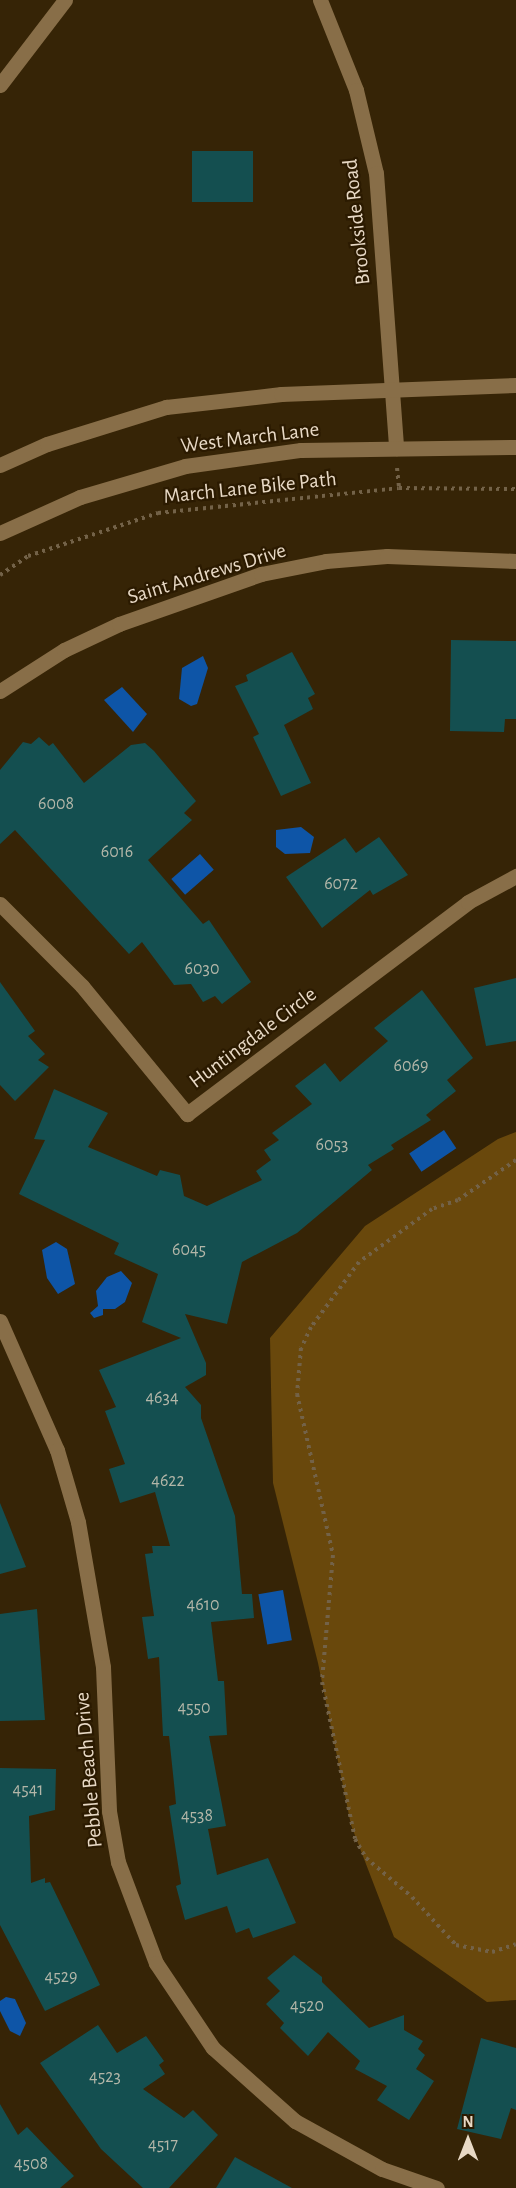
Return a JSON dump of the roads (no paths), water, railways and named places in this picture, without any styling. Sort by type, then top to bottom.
[{"type":"street","points":[[0,85],[66,0]]},
{"type":"street","name":"Brookside Road","points":[[320,0],[356,90],[376,173],[396,448]]},
{"type":"street","name":"West March Lane","points":[[0,465],[47,444],[166,407],[281,394],[516,385]]},
{"type":"street","name":"West March Lane","points":[[0,533],[80,496],[185,466],[301,450],[516,447]]},
{"type":"street","name":"Saint Andrews Drive","points":[[0,691],[64,650],[119,624],[261,574],[326,561],[387,556],[516,561]]},
{"type":"street","name":"Huntingdale Circle","points":[[0,904],[82,986],[187,1114],[468,902],[516,876]]},
{"type":"street","name":"Pebble Beach Drive","points":[[0,1321],[57,1450],[78,1522],[99,1636],[110,1811],[118,1862],[156,1963],[213,2048],[286,2114],[339,2149],[437,2188]]},
{"type":"water","points":[[203,656],[208,668],[197,704],[191,706],[179,699],[182,668]]},
{"type":"water","points":[[122,687],[147,714],[133,732],[104,700]]},
{"type":"water","points":[[301,827],[314,837],[310,853],[285,854],[276,847],[276,830]]},
{"type":"water","points":[[200,854],[214,870],[185,895],[171,879]]},
{"type":"water","points":[[444,1130],[456,1148],[421,1172],[409,1153]]},
{"type":"water","points":[[56,1242],[67,1249],[75,1284],[58,1294],[47,1278],[42,1250]]},
{"type":"water","points":[[121,1271],[132,1283],[125,1302],[115,1309],[103,1309],[103,1315],[94,1318],[90,1313],[98,1306],[96,1291],[107,1277]]},
{"type":"water","points":[[283,1590],[292,1640],[267,1645],[258,1594]]},
{"type":"water","points":[[6,1997],[15,1999],[26,2023],[20,2036],[10,2031],[0,2011],[0,2001]]}]
